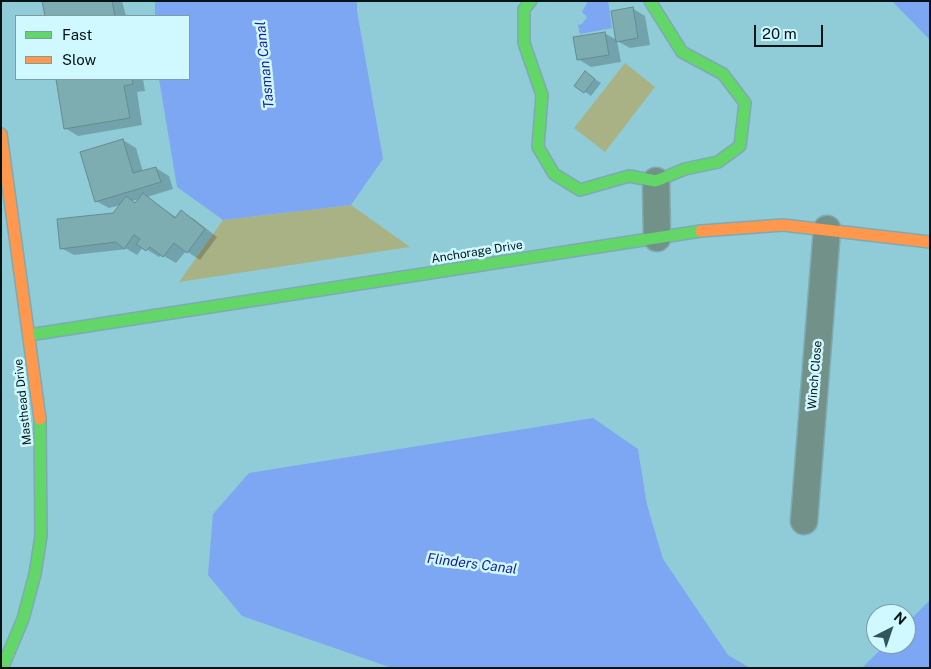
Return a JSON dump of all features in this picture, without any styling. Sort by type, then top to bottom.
[{"type":"street","points":[[531,1],[524,9],[524,43],[542,95],[538,146],[554,174],[580,190],[629,176],[656,181],[685,170],[718,162],[740,146],[745,103],[723,74],[682,52],[650,1]]},
{"type":"street","name":"Masthead Drive","points":[[1,134],[42,431],[41,536],[35,574],[23,619],[6,665]]},
{"type":"street","points":[[656,181],[657,238]]},
{"type":"street","name":"Anchorage Drive","points":[[29,335],[657,238],[783,225],[930,242]]},
{"type":"street","name":"Winch Close","points":[[804,521],[827,230]]},
{"type":"green space","points":[[625,63],[655,87],[605,152],[574,128]]},
{"type":"green space","points":[[351,205],[410,247],[179,282],[223,220]]},
{"type":"water","name":"Tasman Canal","points":[[155,1],[357,1],[357,11],[383,159],[351,205],[223,220],[177,187],[159,80],[190,80],[190,15],[155,15]]},
{"type":"water","points":[[588,1],[608,1],[612,28],[580,34],[578,25],[582,24],[587,17],[582,12]]},
{"type":"water","points":[[892,1],[930,1],[930,40]]},
{"type":"water","name":"Flinders Canal","points":[[593,418],[638,449],[647,505],[663,559],[728,655],[750,668],[392,668],[242,616],[208,575],[213,514],[249,473]]},
{"type":"water","points":[[930,600],[930,668],[862,668],[876,654],[916,654],[916,614]]},
{"type":"building","points":[[42,1],[112,1],[115,15],[45,15]]},
{"type":"building","points":[[633,7],[638,38],[616,42],[611,11]]},
{"type":"building","points":[[605,32],[609,55],[577,60],[573,37]]},
{"type":"building","points":[[585,71],[595,79],[584,93],[574,86]]},
{"type":"building","points":[[56,80],[132,80],[133,84],[124,86],[130,118],[64,129]]},
{"type":"building","points":[[123,139],[133,173],[156,167],[161,182],[95,202],[80,152]]},
{"type":"building","points":[[143,193],[175,218],[181,210],[205,229],[187,253],[174,243],[163,257],[150,247],[146,251],[136,244],[140,239],[134,235],[124,249],[116,242],[60,249],[57,219],[113,213],[126,196],[135,203]]},
{"type":"traffic: fast","points":[[531,1],[524,9],[524,43],[542,95],[538,147],[554,174],[580,190],[629,176],[656,181],[685,169],[718,162],[740,146],[745,103],[723,74],[682,52],[650,1]]},
{"type":"traffic: fast","points":[[29,335],[701,231]]},
{"type":"traffic: fast","points":[[4,664],[23,619],[35,574],[41,536],[40,419]]},
{"type":"traffic: slow","points":[[1,134],[40,419]]},
{"type":"traffic: slow","points":[[701,231],[783,225],[930,242]]}]
